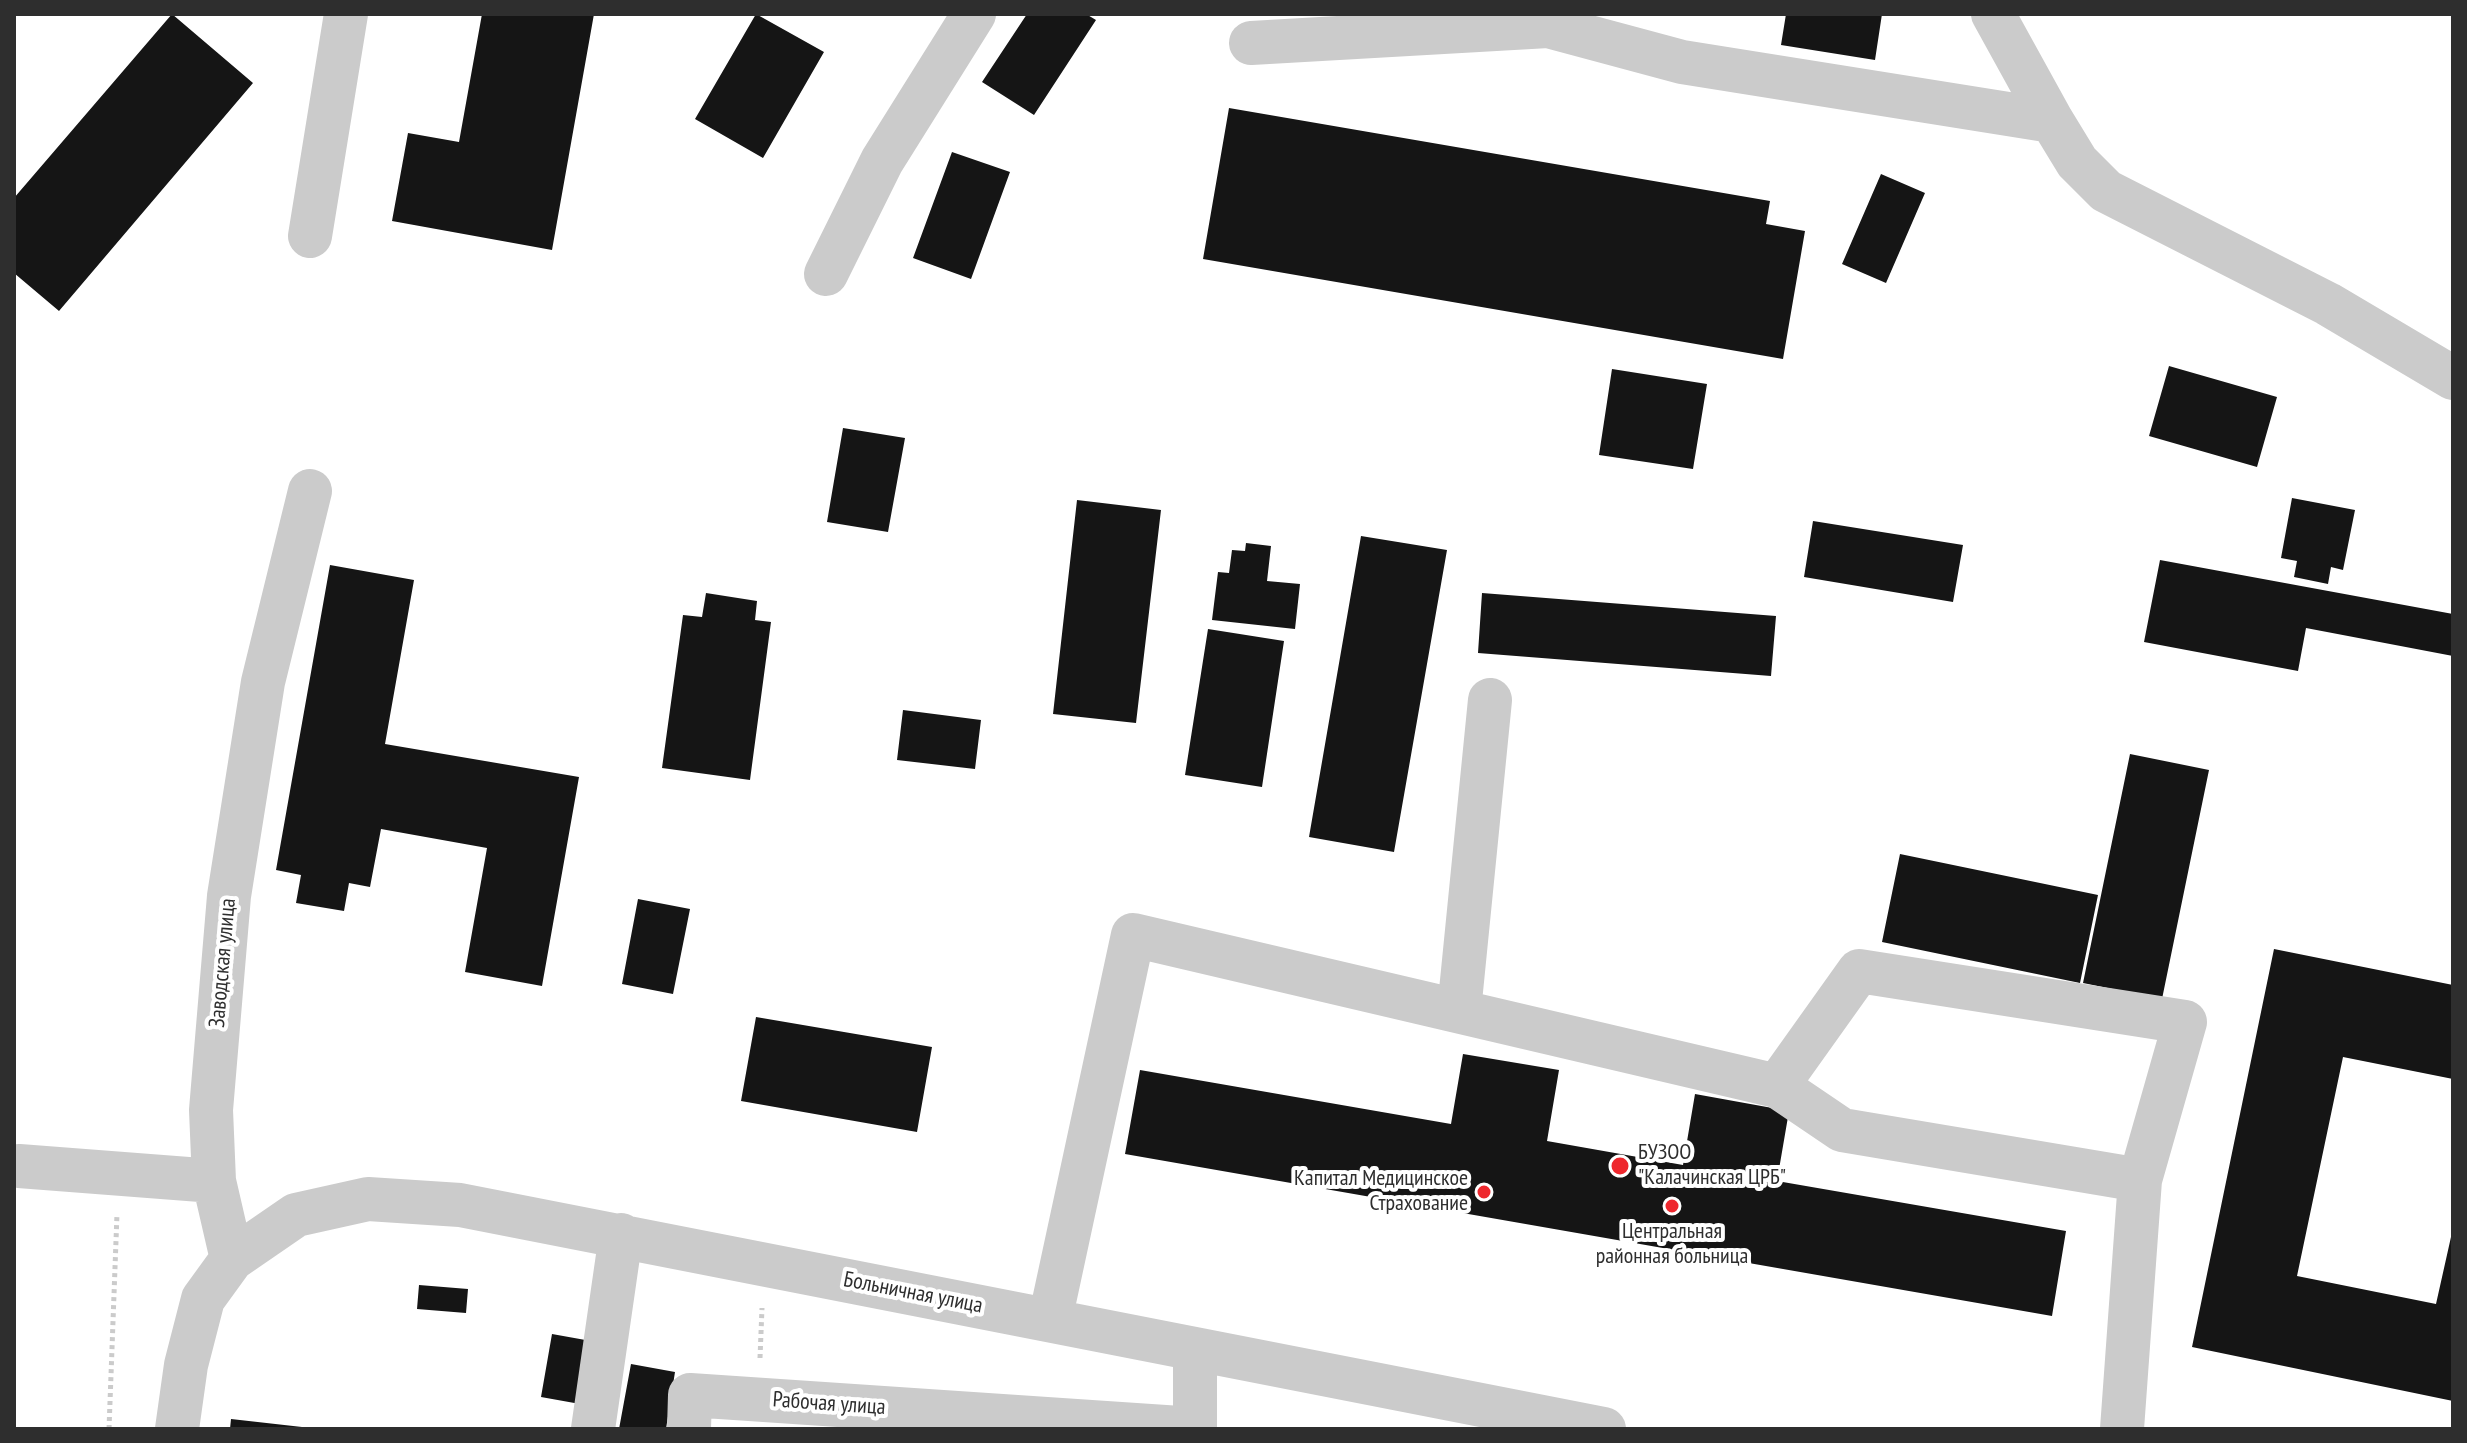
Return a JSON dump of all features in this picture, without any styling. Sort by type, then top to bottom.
[{"type":"street","points":[[310,236],[346,14]]},
{"type":"street","points":[[826,274],[882,161],[974,14]]},
{"type":"street","points":[[1993,14],[2077,162],[2106,191],[2328,304],[2453,378]]},
{"type":"street","points":[[1251,43],[1548,26],[1682,62],[2052,121]]},
{"type":"street","name":"Заводская улица","points":[[232,1259],[214,1181],[211,1110],[229,896],[263,682],[310,491]]},
{"type":"street","points":[[1459,1011],[1490,700]]},
{"type":"street","points":[[1050,1320],[1133,935],[1777,1086],[1842,1130],[2140,1180]]},
{"type":"street","points":[[1777,1086],[1859,971],[2185,1022],[2140,1180],[2122,1429]]},
{"type":"street","points":[[19,1166],[214,1181]]},
{"type":"street","name":"Больничная улица","points":[[232,1259],[296,1215],[368,1199],[460,1205],[1604,1429]]},
{"type":"street","points":[[593,1429],[621,1235]]},
{"type":"street","points":[[177,1429],[186,1365],[203,1299],[232,1259]]},
{"type":"street","points":[[1195,1349],[1195,1429]]},
{"type":"street","name":"Рабочая улица","points":[[689,1429],[690,1395],[1195,1429]]},
{"type":"path","points":[[109,1429],[119,1174]]},
{"type":"path","points":[[760,1345],[760,1354]]},
{"type":"building","points":[[172,14],[253,83],[59,311],[14,273],[14,198]]},
{"type":"building","points":[[482,14],[594,14],[552,250],[392,221],[408,133],[459,142]]},
{"type":"building","points":[[756,14],[824,52],[763,158],[695,119]]},
{"type":"building","points":[[1027,14],[1086,14],[1096,20],[1034,115],[982,82]]},
{"type":"building","points":[[1786,14],[1882,14],[1875,60],[1781,45]]},
{"type":"building","points":[[1229,108],[1770,201],[1766,224],[1805,231],[1783,359],[1203,259]]},
{"type":"building","points":[[952,152],[1010,172],[971,279],[913,258]]},
{"type":"building","points":[[1881,174],[1925,193],[1886,283],[1842,264]]},
{"type":"building","points":[[2169,366],[2277,397],[2257,467],[2149,436]]},
{"type":"building","points":[[1612,369],[1707,384],[1693,469],[1599,455]]},
{"type":"building","points":[[843,428],[905,438],[888,532],[827,522]]},
{"type":"building","points":[[2292,498],[2355,510],[2343,570],[2331,567],[2328,584],[2294,577],[2297,561],[2281,558]]},
{"type":"building","points":[[1077,500],[1161,510],[1136,723],[1053,714]]},
{"type":"building","points":[[1813,521],[1963,545],[1953,602],[1804,577]]},
{"type":"building","points":[[1361,536],[1447,550],[1394,852],[1309,837]]},
{"type":"building","points":[[1246,543],[1271,546],[1267,581],[1300,584],[1295,629],[1212,620],[1218,572],[1229,573],[1232,550],[1245,551]]},
{"type":"building","points":[[2160,560],[2453,614],[2453,656],[2306,628],[2298,671],[2144,642]]},
{"type":"building","points":[[330,565],[414,580],[385,744],[579,777],[542,986],[465,972],[487,848],[381,829],[370,887],[349,883],[344,911],[296,903],[301,875],[276,870]]},
{"type":"building","points":[[706,593],[757,601],[755,620],[771,622],[750,780],[662,768],[683,615],[702,617]]},
{"type":"building","points":[[1482,593],[1776,616],[1771,676],[1478,653]]},
{"type":"building","points":[[1208,629],[1284,641],[1262,787],[1185,775]]},
{"type":"building","points":[[903,710],[981,720],[975,769],[897,760]]},
{"type":"building","points":[[2130,754],[2209,770],[2162,999],[2083,983]]},
{"type":"building","points":[[1900,854],[2098,895],[2080,983],[1882,942]]},
{"type":"building","points":[[638,899],[690,909],[673,994],[622,984]]},
{"type":"building","points":[[2274,949],[2453,985],[2453,1079],[2343,1057],[2297,1276],[2436,1304],[2453,1228],[2453,1401],[2192,1347]]},
{"type":"building","points":[[756,1017],[932,1047],[917,1132],[741,1101]]},
{"type":"building","name":"Центральная районная больница","points":[[1463,1054],[1559,1070],[1547,1141],[1683,1165],[1695,1094],[1789,1111],[1777,1181],[2066,1231],[2052,1316],[1125,1154],[1140,1070],[1451,1124]]},
{"type":"building","points":[[419,1285],[468,1289],[466,1313],[417,1309]]},
{"type":"building","points":[[552,1334],[591,1341],[580,1404],[541,1397]]},
{"type":"building","points":[[631,1364],[675,1372],[666,1429],[619,1429]]},
{"type":"building","points":[[231,1419],[302,1427],[302,1429],[230,1429]]},
{"type":"place","name":"БУЗОО \"Калачинская ЦРБ\"","points":[[1620,1166]]},
{"type":"place","name":"Капитал Медицинское Страхование","points":[[1484,1192]]},
{"type":"place","name":"Центральная районная больница","points":[[1672,1206]]}]
